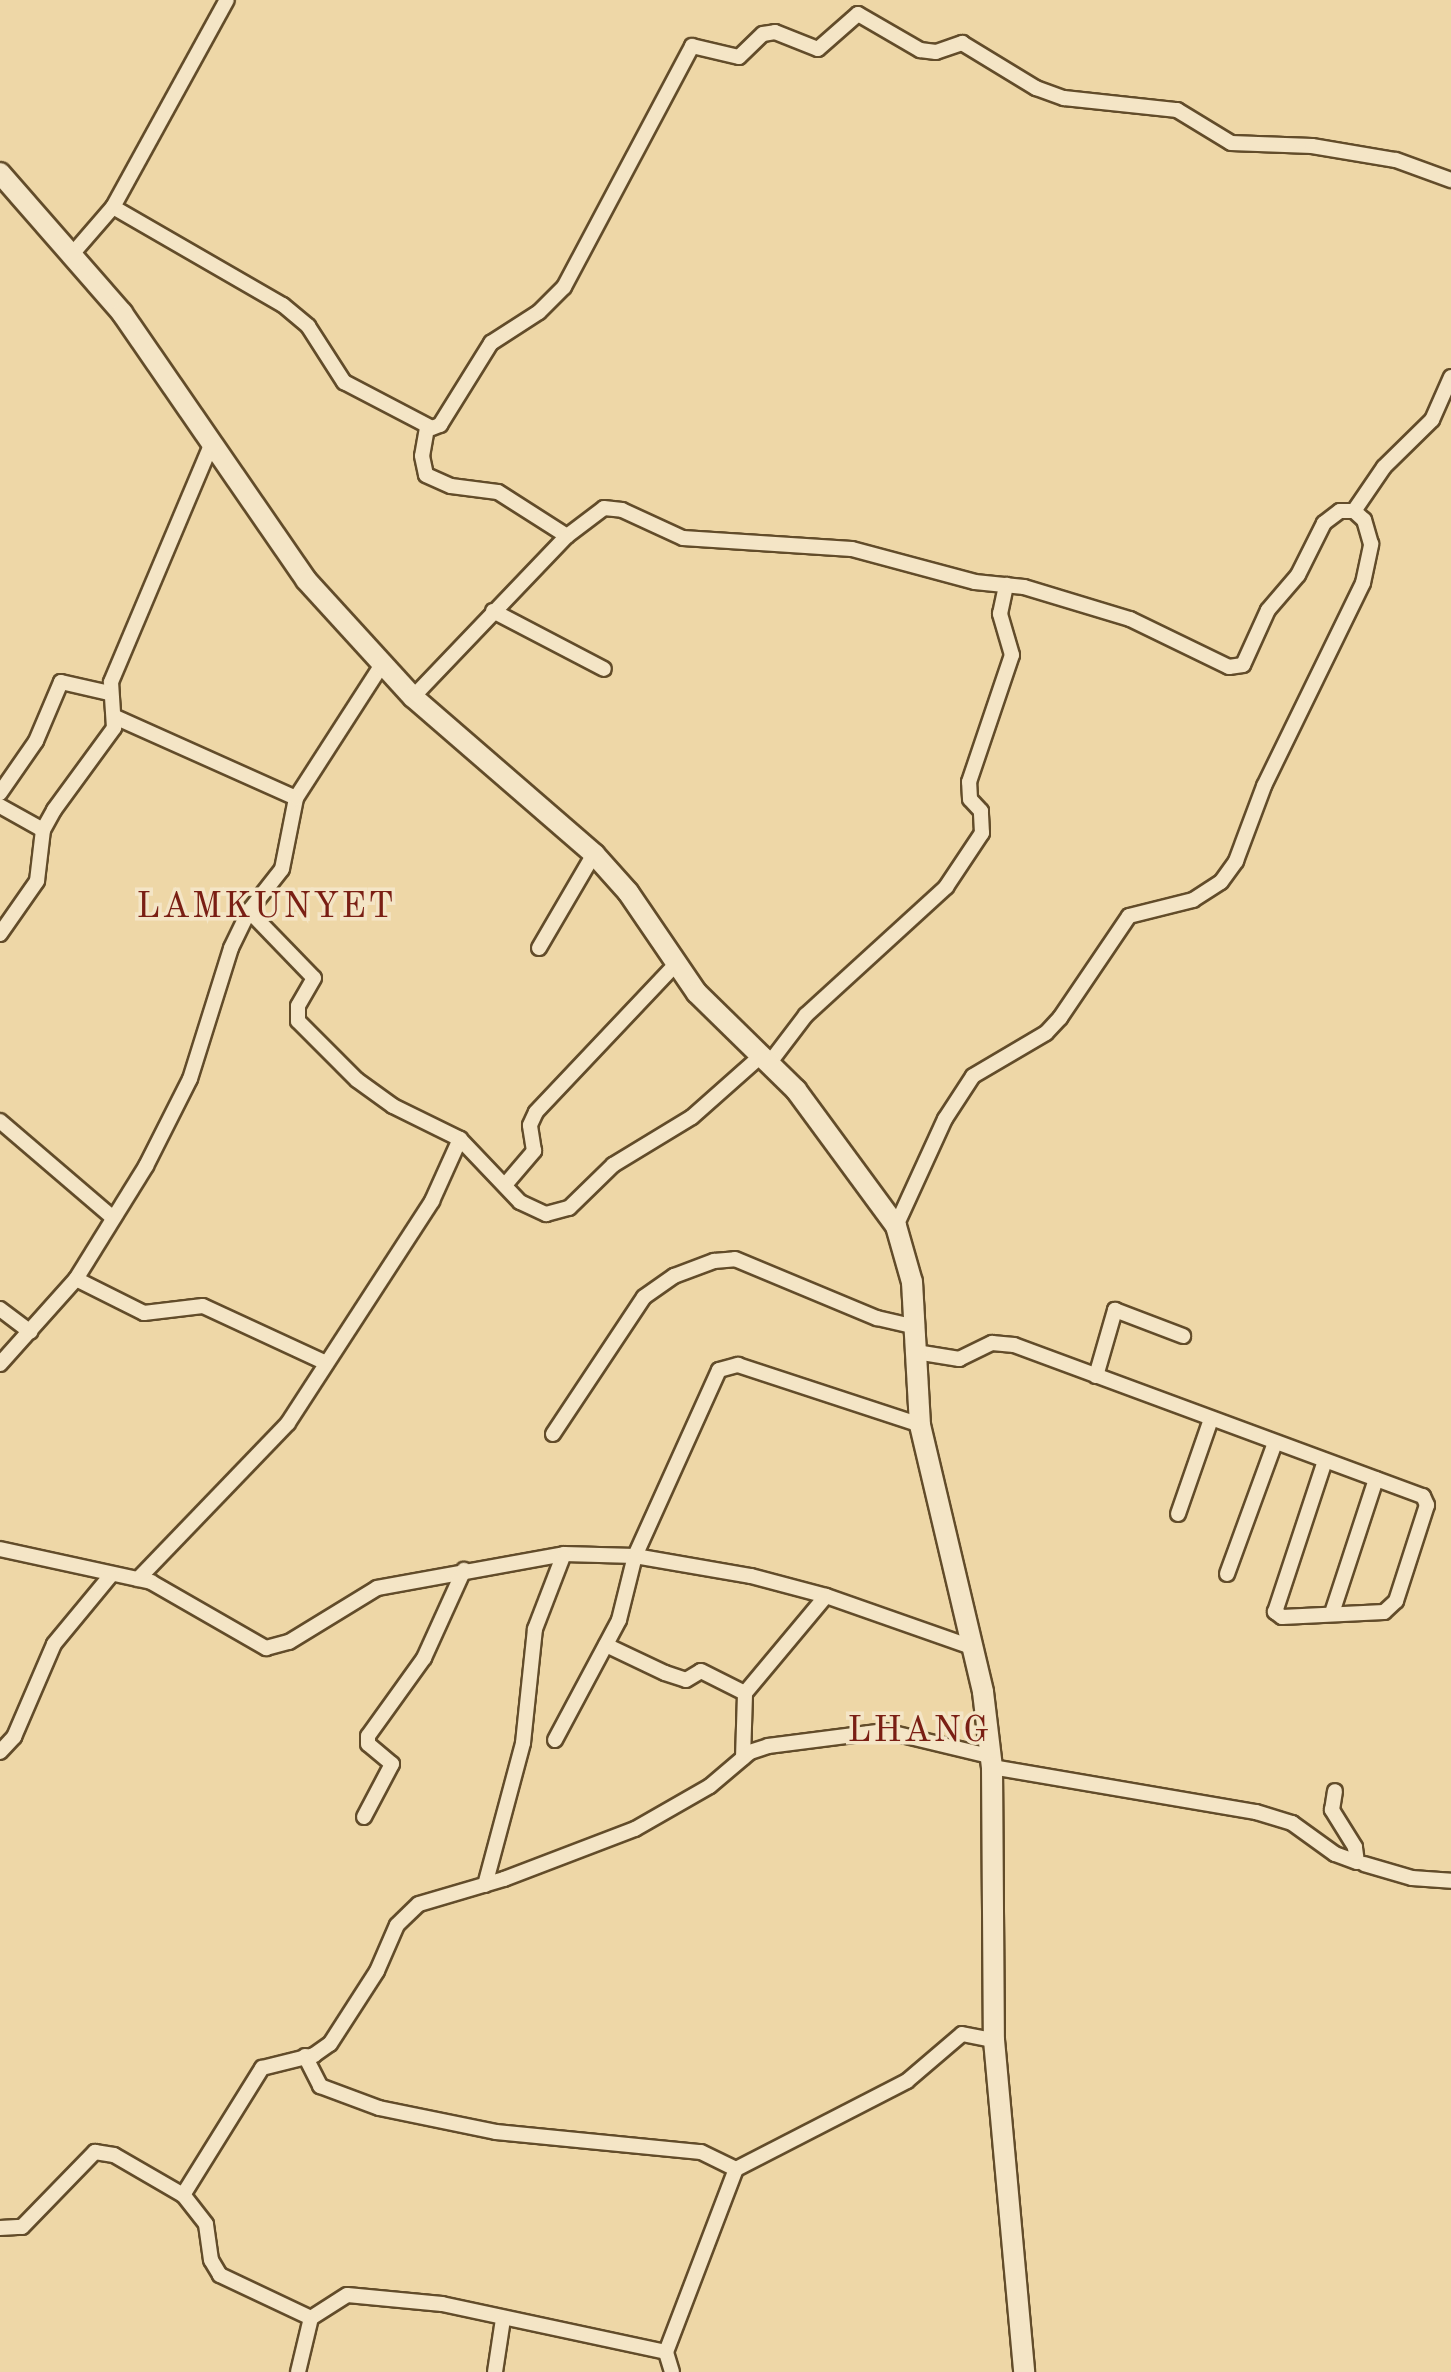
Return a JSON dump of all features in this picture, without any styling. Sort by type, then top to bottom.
[{"type":"street","points":[[74,252],[113,207],[227,0]]},
{"type":"street","points":[[113,207],[283,305],[308,326],[344,382],[427,428],[440,425],[491,343],[564,287],[692,46],[739,57],[769,32],[818,49],[858,14],[920,50],[936,52],[962,43],[1036,88],[1064,98],[1177,110],[1231,143],[1312,146],[1396,160],[1451,180]]},
{"type":"street","points":[[0,173],[74,252],[122,313],[210,448],[306,580],[381,666],[413,697],[594,854],[628,892],[697,993],[767,1057],[896,1226],[909,1265],[920,1425],[972,1647],[991,1761],[994,2040],[1024,2372]]},
{"type":"street","points":[[1354,511],[1384,467],[1438,411],[1451,377]]},
{"type":"street","points":[[427,428],[422,456],[426,475],[451,486],[498,492],[567,536]]},
{"type":"street","points":[[0,934],[37,881],[43,830],[108,738],[115,717],[109,693],[210,448]]},
{"type":"street","points":[[413,697],[567,536],[592,514],[612,508],[683,538],[852,549],[1006,585],[1130,619],[1224,666],[1239,667],[1271,605],[1298,575],[1324,523],[1340,511],[1354,511],[1364,520],[1371,544],[1363,583],[1264,786],[1236,861],[1221,882],[1193,900],[1129,916],[1073,1004],[1053,1025],[973,1076],[945,1119],[896,1226]]},
{"type":"street","points":[[249,911],[314,978],[298,1006],[298,1021],[357,1080],[393,1106],[460,1139],[534,1210],[555,1215],[569,1208],[613,1165],[692,1117],[767,1057],[806,1015],[946,887],[982,833],[981,811],[970,799],[969,782],[1012,655],[1000,614],[1006,585]]},
{"type":"street","points":[[493,611],[604,669]]},
{"type":"street","points":[[0,1364],[76,1279],[190,1079],[231,948],[249,911],[282,869],[296,798],[381,666]]},
{"type":"street","points":[[0,793],[36,741],[61,682],[109,693]]},
{"type":"street","points":[[115,717],[296,798]]},
{"type":"street","points":[[0,806],[43,830]]},
{"type":"street","points":[[539,948],[594,854]]},
{"type":"street","points":[[505,1185],[534,1151],[530,1125],[536,1112],[675,965]]},
{"type":"street","points":[[0,1121],[113,1218]]},
{"type":"street","points":[[138,1579],[272,1444],[432,1201],[460,1139]]},
{"type":"street","points":[[553,1434],[644,1297],[674,1276],[714,1261],[735,1259],[877,1318],[915,1327]]},
{"type":"street","points":[[76,1279],[144,1313],[203,1306],[324,1362]]},
{"type":"street","points":[[0,1309],[30,1332]]},
{"type":"street","points":[[1096,1376],[1115,1310],[1183,1336]]},
{"type":"street","points":[[916,1352],[959,1359],[992,1343],[1014,1345],[1376,1479],[1426,1499],[1396,1601],[1384,1612],[1282,1617],[1275,1612],[1325,1461]]},
{"type":"street","points":[[555,1740],[619,1620],[635,1556],[723,1367],[738,1365],[920,1425]]},
{"type":"street","points":[[1178,1514],[1211,1419]]},
{"type":"street","points":[[1227,1574],[1275,1443]]},
{"type":"street","points":[[1332,1613],[1376,1479]]},
{"type":"street","points":[[0,1549],[163,1587],[266,1648],[289,1642],[377,1588],[564,1554],[635,1556],[751,1576],[826,1596],[972,1647]]},
{"type":"street","points":[[485,1885],[523,1743],[535,1629],[564,1554]]},
{"type":"street","points":[[364,1817],[392,1764],[368,1744],[368,1736],[424,1658],[464,1570]]},
{"type":"street","points":[[0,1752],[14,1737],[54,1644],[112,1574]]},
{"type":"street","points":[[743,1758],[745,1693],[826,1596]]},
{"type":"street","points":[[606,1645],[665,1673],[686,1680],[701,1671],[745,1693]]},
{"type":"street","points":[[183,2195],[262,2068],[322,2051],[347,2020],[411,1909],[635,1829],[710,1786],[743,1758],[768,1746],[885,1731],[991,1761],[1256,1812],[1292,1823],[1335,1854],[1357,1862],[1355,1847],[1332,1810],[1335,1791]]},
{"type":"street","points":[[1364,1864],[1412,1878],[1451,1881]]},
{"type":"street","points":[[672,2372],[666,2352],[736,2169],[907,2081],[962,2034],[994,2040]]},
{"type":"street","points":[[305,2056],[320,2086],[379,2108],[496,2132],[701,2152],[736,2169]]},
{"type":"street","points":[[0,2228],[22,2227],[95,2152],[114,2155],[183,2195],[206,2224],[211,2260],[220,2275],[311,2318]]},
{"type":"street","points":[[298,2372],[311,2318],[339,2297],[357,2295],[442,2304],[666,2352]]},
{"type":"street","points":[[495,2372],[503,2319]]},
{"type":"district","name":"LAMKUNYET","points":[[266,909]]},
{"type":"district","name":"LHANG","points":[[919,1733]]}]
